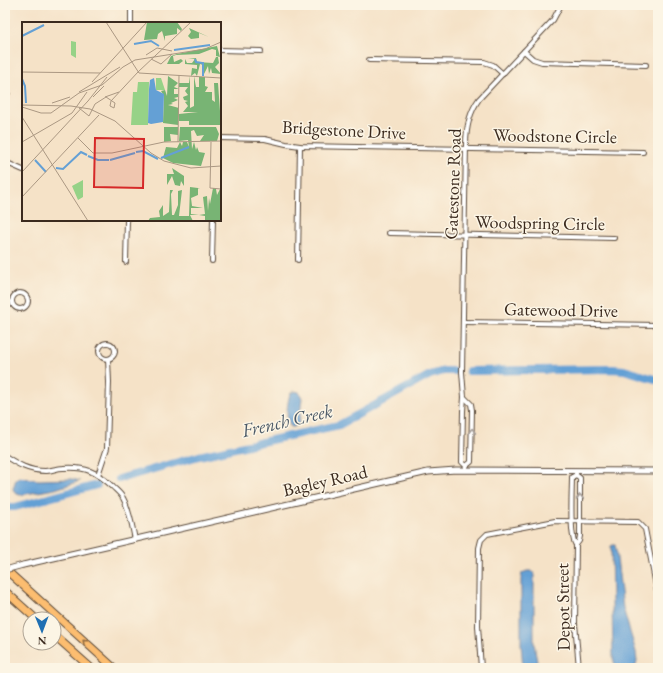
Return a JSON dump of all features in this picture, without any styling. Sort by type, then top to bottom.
[{"type":"highway","points":[[5,569],[114,668]]},
{"type":"highway","points":[[5,591],[27,611]]},
{"type":"highway","points":[[62,642],[91,668]]},
{"type":"street","points":[[131,5],[131,22]]},
{"type":"street","name":"Gatestone Road","points":[[464,397],[471,404],[472,415],[471,462],[466,468],[462,462],[464,397],[462,372],[466,148],[468,124],[473,109],[479,99],[553,20],[561,5]]},
{"type":"street","points":[[221,50],[261,51]]},
{"type":"street","points":[[524,51],[533,59],[542,62],[646,65]]},
{"type":"street","points":[[369,60],[484,62],[493,65],[503,74]]},
{"type":"street","points":[[5,86],[8,92],[5,99]]},
{"type":"street","name":"Bridgestone Drive","points":[[221,138],[265,139],[300,146],[466,148]]},
{"type":"street","points":[[298,260],[300,146]]},
{"type":"street","name":"Woodstone Circle","points":[[466,148],[643,152]]},
{"type":"street","points":[[5,162],[22,170]]},
{"type":"street","points":[[126,262],[127,221]]},
{"type":"street","points":[[212,262],[213,221]]},
{"type":"street","name":"Woodspring Circle","points":[[389,234],[614,238]]},
{"type":"street","points":[[18,293],[25,294],[28,299],[28,303],[25,308],[22,309],[15,308],[12,301],[13,296],[18,293]]},
{"type":"street","points":[[5,301],[12,301]]},
{"type":"street","name":"Gatewood Drive","points":[[463,322],[658,325]]},
{"type":"street","points":[[105,343],[112,344],[115,349],[115,353],[112,358],[108,359],[102,358],[98,352],[100,346],[105,343]]},
{"type":"street","points":[[98,475],[107,448],[109,382],[108,359]]},
{"type":"street","points":[[5,456],[21,466],[37,470],[45,471],[63,468],[84,469],[98,475],[122,496],[129,513],[135,540]]},
{"type":"street","name":"Bagley Road","points":[[5,569],[418,474],[442,470],[466,468],[576,473],[658,471]]},
{"type":"street","name":"Depot Street","points":[[576,545],[580,538],[580,478],[576,473],[572,478],[572,538],[576,545],[576,623],[579,668]]},
{"type":"street","points":[[481,668],[478,620],[479,548],[481,540],[485,535],[551,521],[635,521],[642,525],[646,532],[658,596]]},
{"type":"water","points":[[294,391],[299,392],[302,398],[299,424],[291,427],[287,415],[287,406],[290,394]]},
{"type":"water","points":[[19,477],[38,480],[72,479],[80,481],[55,489],[20,495],[15,493],[13,489],[16,479]]},
{"type":"water","points":[[615,545],[616,550],[623,608],[636,652],[637,662],[635,668],[616,668],[613,658],[611,546]]},
{"type":"water","points":[[532,571],[534,574],[534,643],[538,668],[523,668],[521,643],[521,579],[522,573]]},
{"type":"waterway","name":"French Creek","points":[[469,371],[613,369],[624,370],[658,380]]},
{"type":"waterway","name":"French Creek","points":[[119,479],[199,456],[339,425],[430,375],[444,371],[454,371]]},
{"type":"waterway","name":"French Creek","points":[[5,507],[15,507],[97,485]]}]
